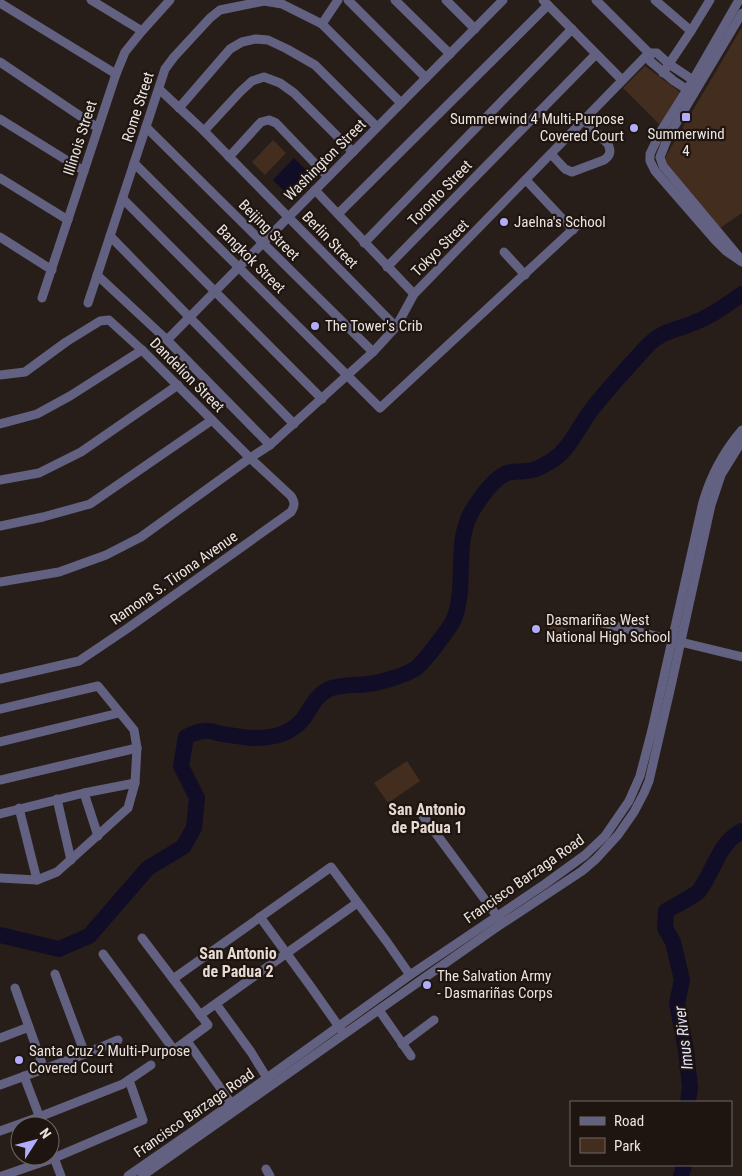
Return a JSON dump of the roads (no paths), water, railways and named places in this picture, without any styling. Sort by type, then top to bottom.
[{"type":"street","points":[[91,0],[142,31]]},
{"type":"street","name":"Illinois Street","points":[[42,298],[125,52],[170,0]]},
{"type":"street","points":[[322,24],[338,0]]},
{"type":"street","points":[[348,0],[426,78]]},
{"type":"street","points":[[395,0],[450,54]]},
{"type":"street","points":[[446,0],[475,29]]},
{"type":"street","points":[[596,0],[649,52],[657,53],[669,64],[696,82]]},
{"type":"street","points":[[654,0],[691,31]]},
{"type":"street","points":[[696,82],[739,0]]},
{"type":"street","name":"Rome Street","points":[[88,303],[165,69],[210,18],[220,10],[264,1],[282,4],[322,24],[401,103]]},
{"type":"street","name":"Washington Street","points":[[167,340],[475,29],[499,1]]},
{"type":"street","points":[[663,73],[709,1]]},
{"type":"street","points":[[0,3],[116,74]]},
{"type":"street","points":[[338,214],[545,3],[622,80]]},
{"type":"street","points":[[742,13],[690,92],[661,131],[650,154],[650,161],[655,171],[715,240],[726,251],[742,261]]},
{"type":"street","points":[[364,242],[572,29]]},
{"type":"street","points":[[180,108],[230,49],[242,42],[256,39],[268,40],[315,65],[377,128]]},
{"type":"street","points":[[649,52],[650,61],[663,73],[690,92]]},
{"type":"street","name":"Tokyo Street","points":[[0,582],[59,572],[106,555],[141,537],[270,445],[373,352],[396,327],[414,294],[649,52]]},
{"type":"street","name":"Toronto Street","points":[[387,267],[596,54]]},
{"type":"street","points":[[0,62],[98,128]]},
{"type":"street","points":[[204,131],[246,86],[252,81],[264,77],[280,83],[294,94],[353,152]]},
{"type":"street","name":"Berlin Street","points":[[159,89],[204,131],[396,327]]},
{"type":"street","points":[[0,119],[84,171]]},
{"type":"street","points":[[229,157],[261,122],[269,120],[276,123],[328,176]]},
{"type":"street","points":[[551,154],[565,169],[572,172],[608,157],[610,153],[608,144],[584,120]]},
{"type":"street","name":"Beijing Street","points":[[146,127],[373,352]]},
{"type":"street","name":"Bangkok Street","points":[[134,163],[380,408],[525,275]]},
{"type":"street","points":[[0,178],[68,220]]},
{"type":"street","points":[[526,180],[573,230]]},
{"type":"street","points":[[315,190],[414,294]]},
{"type":"street","points":[[122,199],[322,399]]},
{"type":"street","points":[[504,252],[525,275],[583,220]]},
{"type":"street","points":[[110,236],[294,424]]},
{"type":"street","points":[[0,237],[52,270]]},
{"type":"street","points":[[97,275],[167,340],[270,445]]},
{"type":"street","name":"Dandelion Street","points":[[0,375],[25,372],[66,342],[100,321],[109,320],[178,385],[250,458]]},
{"type":"street","points":[[0,424],[37,414],[70,396],[142,350]]},
{"type":"street","points":[[0,480],[39,473],[81,452],[178,385]]},
{"type":"street","points":[[0,526],[43,518],[90,504],[212,420]]},
{"type":"street","name":"Francisco Barzaga Road","points":[[676,642],[708,486],[724,456],[742,430]]},
{"type":"street","name":"Francisco Barzaga Road","points":[[128,1176],[267,1078],[379,1010],[585,855],[605,836],[635,790],[711,505],[725,467],[742,441]]},
{"type":"street","name":"Ramona S. Tirona Avenue","points":[[0,679],[79,661],[291,512],[294,506],[294,500],[291,496],[250,458]]},
{"type":"street","points":[[598,622],[742,657]]},
{"type":"street","points":[[0,709],[98,686],[134,730],[137,748],[135,783],[128,808],[57,872],[37,880],[0,876]]},
{"type":"street","points":[[0,742],[119,713]]},
{"type":"street","points":[[0,780],[137,748]]},
{"type":"street","points":[[0,814],[56,799],[135,783]]},
{"type":"street","points":[[84,793],[98,836]]},
{"type":"street","points":[[56,799],[71,860]]},
{"type":"street","points":[[19,808],[37,880]]},
{"type":"street","points":[[424,816],[500,920]]},
{"type":"street","points":[[173,979],[332,867],[410,976]]},
{"type":"street","points":[[200,1015],[358,903]]},
{"type":"street","points":[[260,918],[342,1031]]},
{"type":"street","name":"Francisco Barzaga Road","points":[[142,1176],[342,1031],[410,976],[500,920]]},
{"type":"street","points":[[103,954],[174,1050],[208,1025],[142,938]]},
{"type":"street","points":[[55,974],[85,1054]]},
{"type":"street","points":[[15,988],[44,1069]]},
{"type":"street","points":[[216,1004],[251,1052],[267,1078]]},
{"type":"street","points":[[379,1010],[411,1056]]},
{"type":"street","points":[[402,1044],[434,1020]]},
{"type":"street","points":[[0,1038],[29,1027]]},
{"type":"street","points":[[0,1084],[85,1054],[118,1040]]},
{"type":"street","points":[[187,1041],[231,1103]]},
{"type":"street","points":[[54,1116],[123,1084],[151,1065]]},
{"type":"street","points":[[24,1076],[39,1116]]},
{"type":"street","points":[[60,1155],[143,1120],[129,1080]]},
{"type":"street","points":[[2,1176],[31,1166]]},
{"type":"waterway","points":[[0,935],[59,949],[89,936],[148,868],[183,847],[194,828],[197,798],[181,766],[186,737],[202,731],[248,738],[279,735],[298,725],[316,699],[327,690],[386,680],[415,669],[427,657],[454,619],[460,592],[462,548],[467,521],[488,488],[502,475],[536,469],[559,455],[570,443],[599,400],[649,344],[659,336],[705,318],[742,294]]},
{"type":"waterway","name":"Imus River","points":[[688,1101],[690,1087],[686,1050],[677,1003],[682,980],[673,942],[665,928],[666,911],[699,891],[722,850],[734,836],[742,831]]},
{"type":"waterway","name":"Imus River","points":[[681,1176],[684,1166]]},
{"type":"place","name":"Summerwind 4","points":[[686,117]]},
{"type":"place","name":"Summerwind 4 Multi-Purpose Covered Court","points":[[634,128]]},
{"type":"place","name":"Jaelna's School","points":[[504,222]]},
{"type":"place","name":"The Tower's Crib","points":[[315,326]]},
{"type":"place","name":"Dasmariñas West National High School","points":[[536,629]]},
{"type":"place","name":"The Salvation Army - Dasmariñas Corps","points":[[427,985]]},
{"type":"place","name":"Santa Cruz 2 Multi-Purpose Covered Court","points":[[19,1060]]},
{"type":"district","name":"San Antonio de Padua 1","points":[[427,818]]},
{"type":"district","name":"San Antonio de Padua 2","points":[[238,962]]}]
